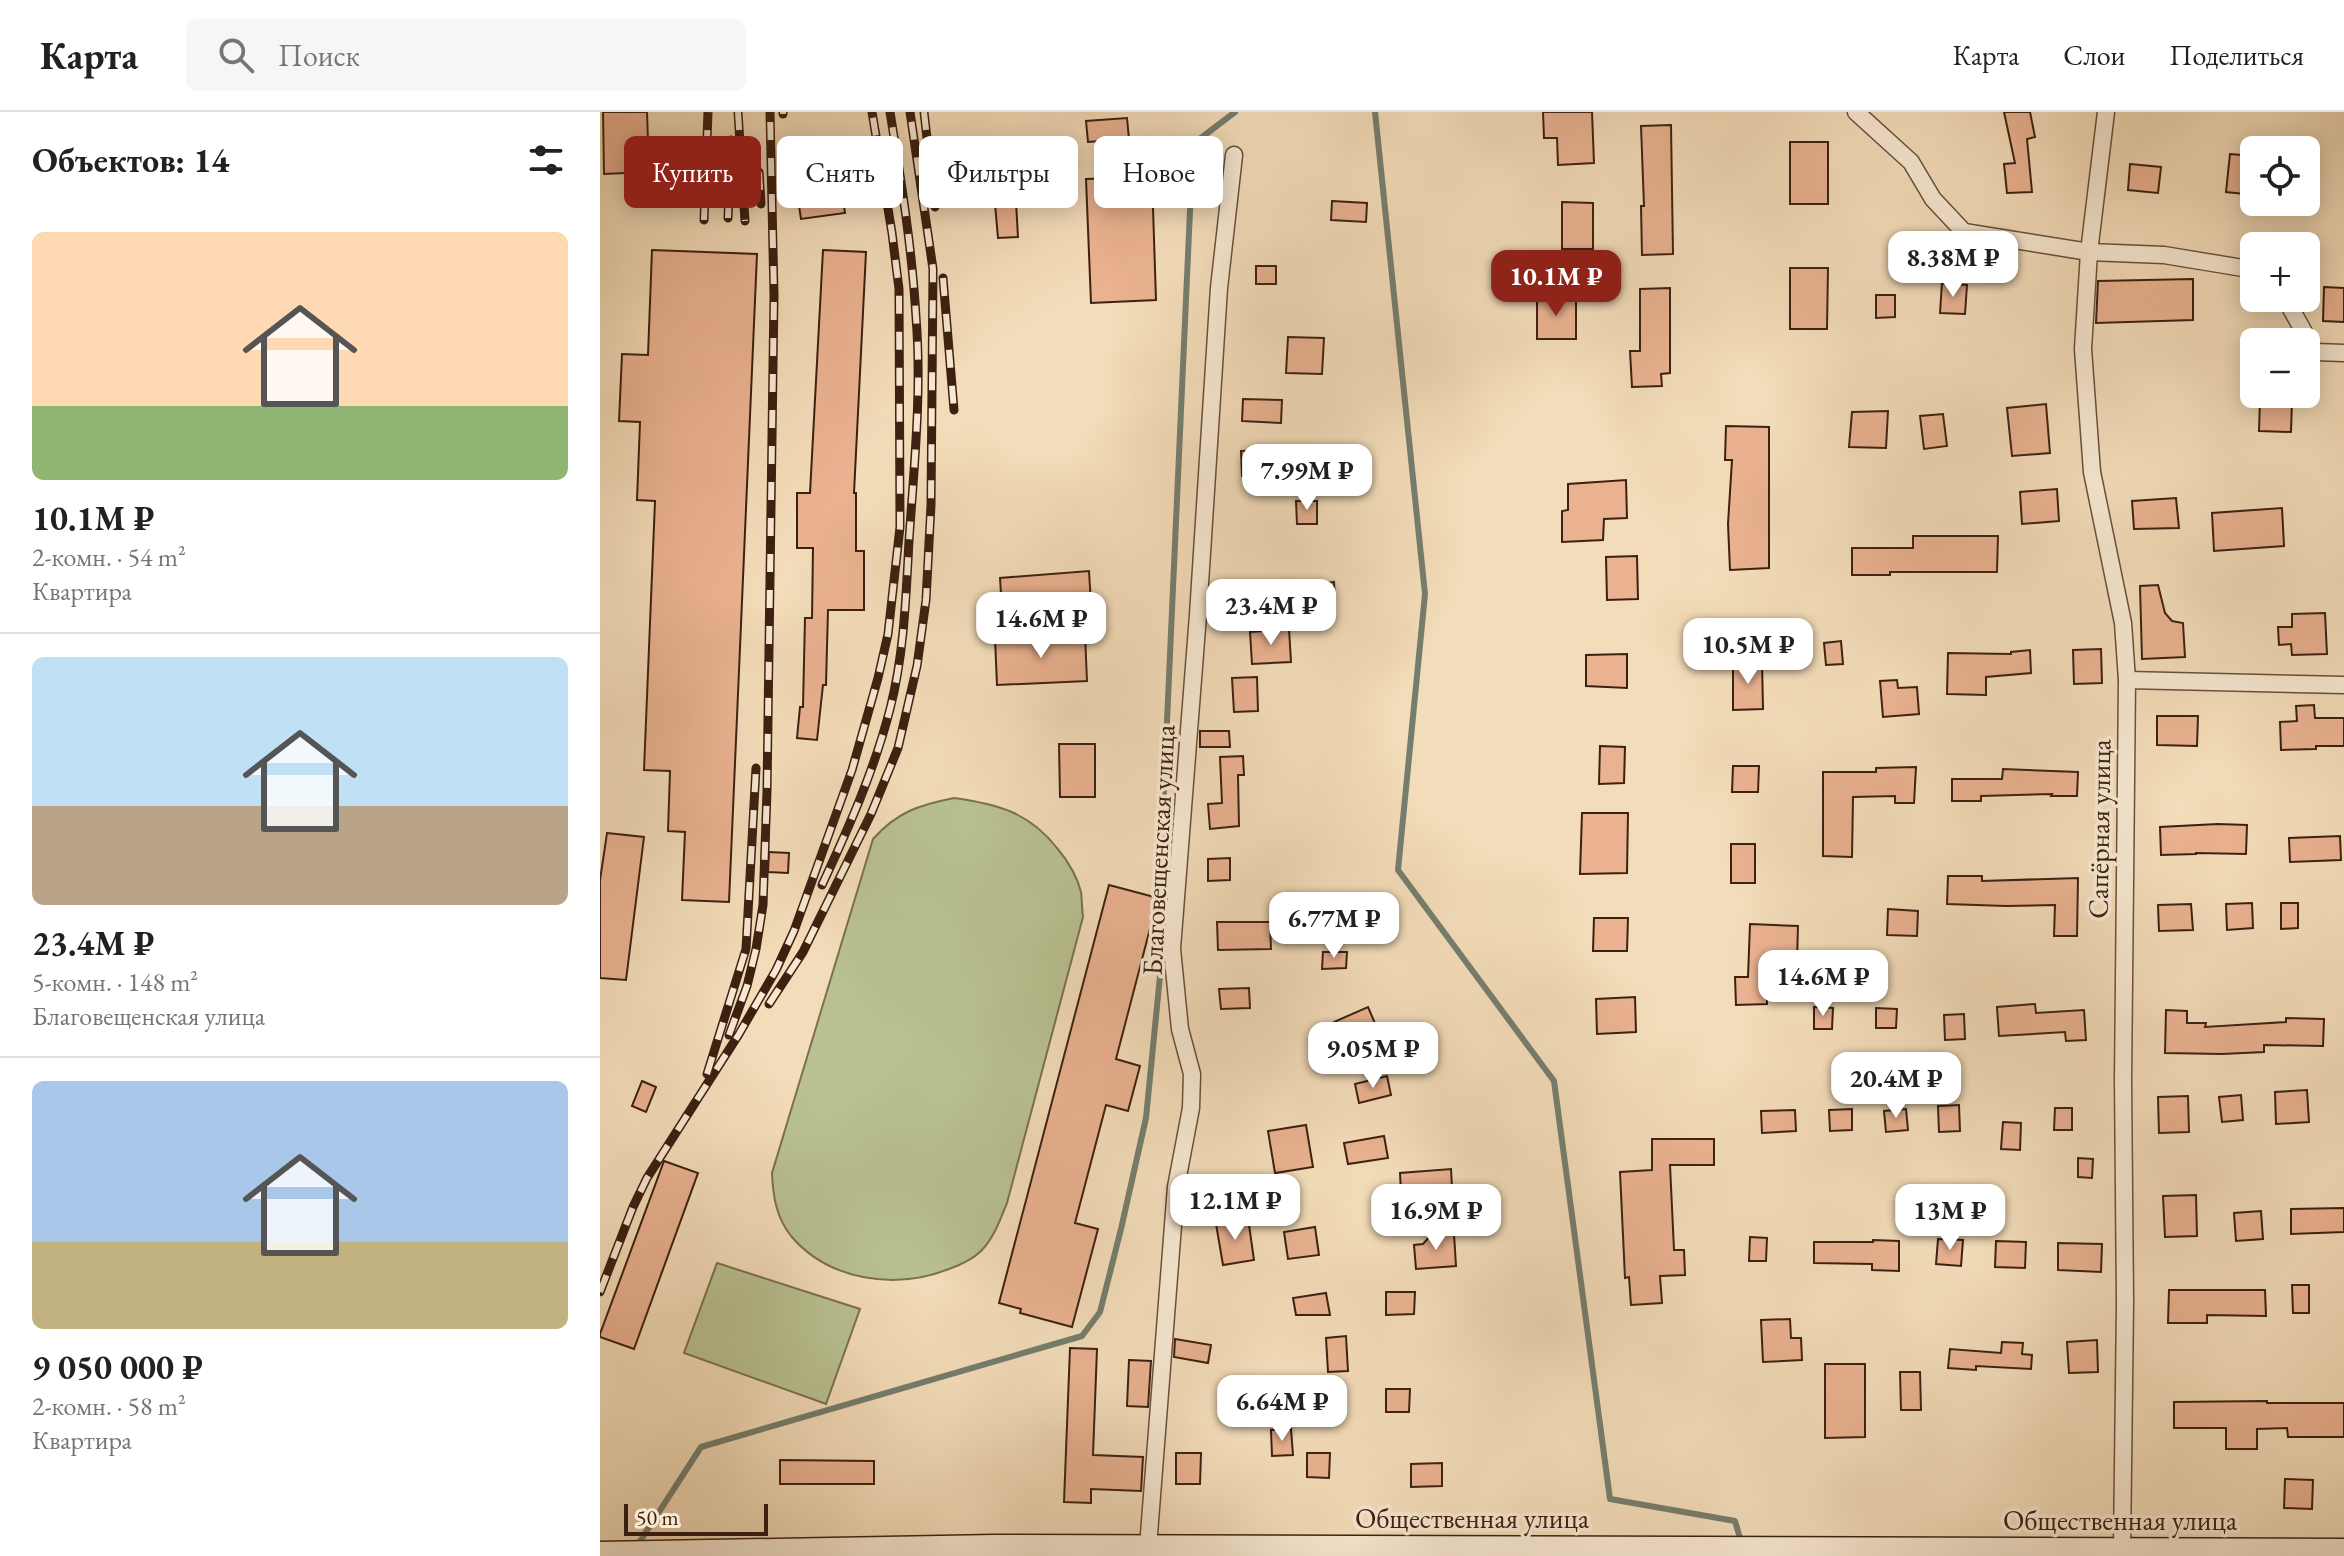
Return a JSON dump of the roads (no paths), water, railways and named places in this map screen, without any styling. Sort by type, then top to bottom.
[{"type":"main road","name":"Общественная улица","points":[[600,1553],[995,1546],[1113,1551],[1148,1547],[1570,1552],[2344,1550]]},
{"type":"street","points":[[1856,112],[1911,162],[1933,199],[1964,232],[2089,252],[2164,255],[2240,268]]},
{"type":"street","name":"Сапёрная улица","points":[[2106,112],[2089,252],[2083,349],[2092,472],[2123,623],[2127,680],[2122,1550]]},
{"type":"street","name":"Благовещенская улица","points":[[1148,1547],[1176,1187],[1191,1108],[1192,1074],[1180,1029],[1172,949],[1219,288],[1234,155]]},
{"type":"street","points":[[2293,312],[2315,352],[2344,353]]},
{"type":"street","points":[[2127,680],[2344,685]]},
{"type":"waterway","points":[[637,1546],[701,1447],[1082,1336],[1100,1312],[1146,1118],[1167,905],[1163,810],[1193,144],[1235,112]]},
{"type":"waterway","points":[[1375,112],[1425,594],[1398,870],[1554,1081],[1610,1499],[1735,1521],[1742,1545]]},
{"type":"railway","points":[[704,220],[708,112]]},
{"type":"railway","points":[[738,112],[745,221]]},
{"type":"railway","points":[[729,1035],[747,986],[763,905],[774,295],[770,112]]},
{"type":"railway","points":[[600,1292],[647,1178],[739,1034],[776,970],[794,931],[852,770],[878,678],[888,634],[900,527],[899,289],[872,112]]},
{"type":"railway","points":[[822,885],[860,798],[884,732],[895,689],[904,626],[917,429],[918,345],[909,240],[890,112]]},
{"type":"railway","points":[[769,1004],[803,952],[871,814],[898,748],[917,666],[926,600],[931,505],[933,269],[910,112]]},
{"type":"railway","points":[[924,112],[927,136]]},
{"type":"railway","points":[[728,208],[728,218]]},
{"type":"railway","points":[[943,278],[954,410]]},
{"type":"railway","points":[[707,1074],[746,949],[756,768]]}]
